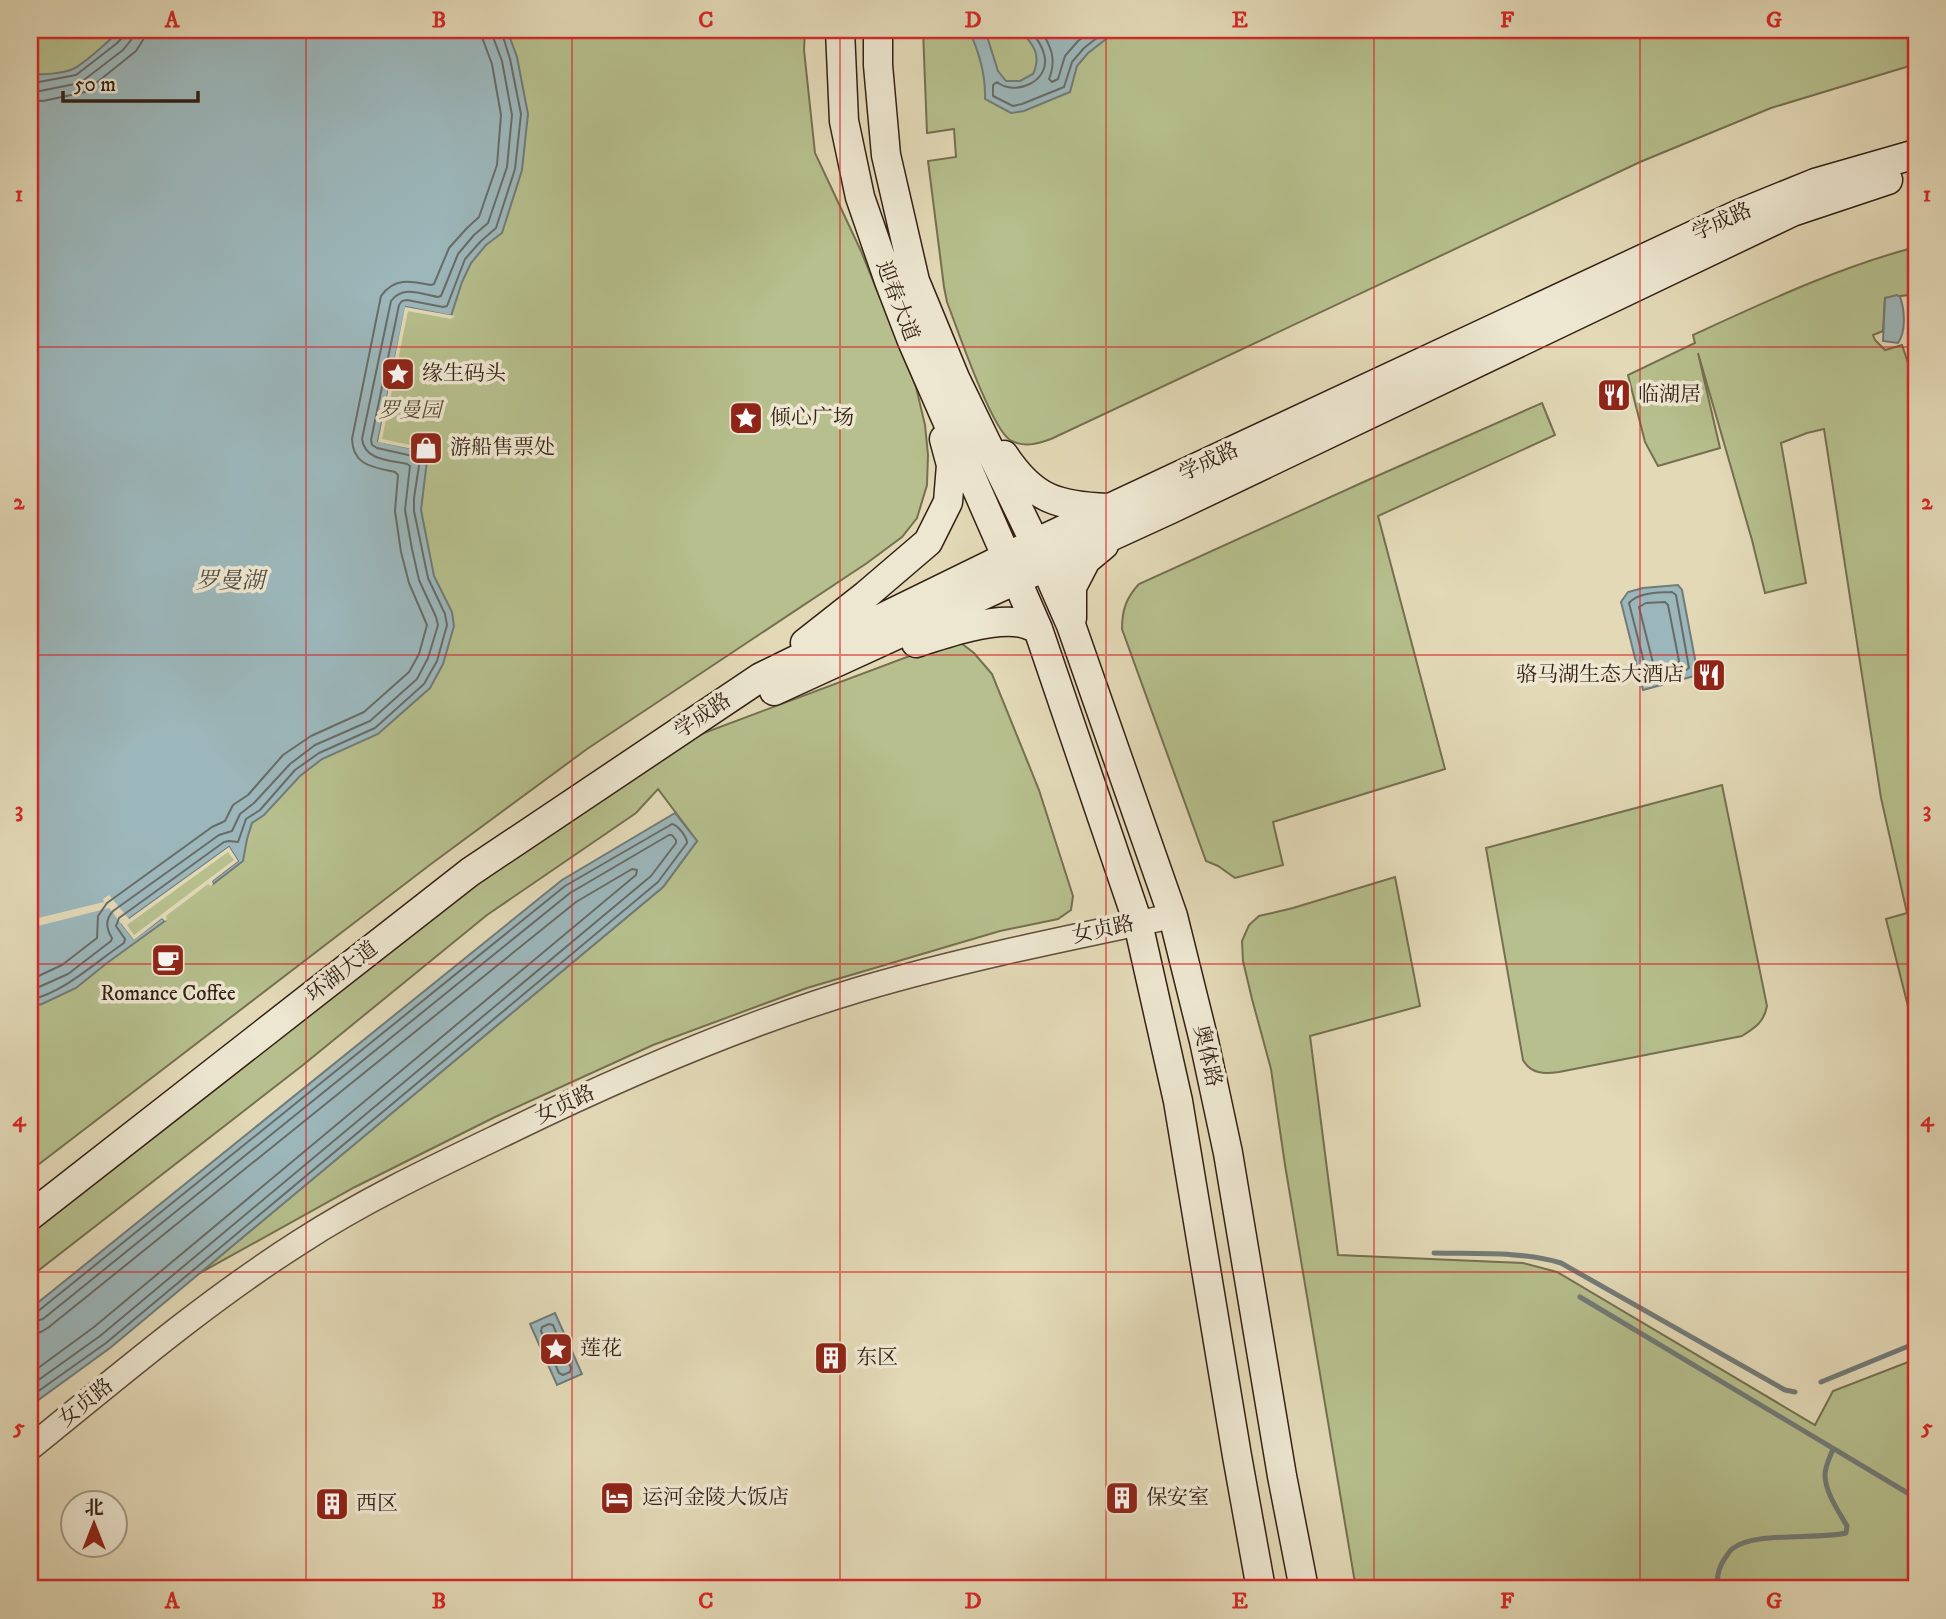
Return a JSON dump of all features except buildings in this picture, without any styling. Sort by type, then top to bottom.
[{"type":"main road","name":"迎春大道","points":[[840,30],[844,121],[860,197],[889,281],[1041,555]]},
{"type":"main road","name":"迎春大道","points":[[878,30],[878,65],[886,155],[915,281],[943,382],[1012,569]]},
{"type":"main road","name":"学成路","points":[[1114,521],[1741,212],[1815,183],[1916,154]]},
{"type":"main road","name":"学成路","points":[[664,743],[761,687],[1041,555],[1792,212],[1916,173]]},
{"type":"main road","points":[[943,382],[1017,474],[1043,496],[1114,521],[1086,560],[1072,587],[1072,625]]},
{"type":"main road","points":[[761,687],[928,542],[948,502],[951,465],[943,382]]},
{"type":"main road","name":"奥体路","points":[[1041,555],[1072,625],[1173,916],[1228,1153],[1304,1589]]},
{"type":"main road","name":"奥体路","points":[[1012,569],[1038,629],[1138,923],[1178,1101],[1261,1589]]},
{"type":"main road","points":[[761,687],[950,631],[992,623],[1021,623],[1038,629]]},
{"type":"main road","name":"环湖大道","points":[[30,1216],[470,872],[664,743]]},
{"type":"street","name":"女贞路","points":[[30,1448],[240,1281],[303,1240],[397,1187],[564,1105],[778,1015],[859,989],[947,965],[1173,916]]},
{"type":"green space","name":"罗曼园","points":[[30,30],[805,30],[804,50],[815,153],[861,251],[916,387],[925,425],[928,455],[927,485],[917,518],[902,537],[587,749],[431,864],[30,1171]]},
{"type":"green space","points":[[923,30],[1916,30],[1916,64],[1771,108],[1640,162],[1051,439],[1025,445],[1010,440],[1002,432],[975,376],[947,302],[928,161],[956,157],[954,129],[927,133]]},
{"type":"green space","points":[[1916,247],[1916,294],[1885,298],[1883,331],[1873,335],[1885,350],[1902,345],[1916,386],[1916,1038],[1886,919],[1907,913],[1881,798],[1824,429],[1781,443],[1806,583],[1765,593],[1698,353],[1720,448],[1658,466],[1645,442],[1628,375],[1695,343],[1693,335],[1747,310],[1831,275]]},
{"type":"green space","points":[[1542,403],[1555,435],[1378,516],[1445,769],[1273,822],[1283,865],[1235,878],[1206,861],[1122,629],[1126,605],[1135,589],[1139,584]]},
{"type":"green space","points":[[961,643],[974,653],[992,674],[1039,790],[1073,896],[1071,910],[1058,919],[1000,931],[807,988],[653,1045],[495,1117],[355,1187],[200,1273],[663,887],[697,841],[658,789],[636,813],[487,915],[303,1065],[30,1277],[30,1229],[481,878],[672,745],[931,648]]},
{"type":"green space","points":[[1722,785],[1767,1006],[1761,1020],[1742,1036],[1559,1072],[1543,1073],[1530,1068],[1523,1060],[1486,848]]},
{"type":"green space","points":[[1395,877],[1420,1006],[1310,1036],[1338,1255],[1523,1263],[1557,1272],[1815,1425],[1833,1391],[1916,1359],[1916,1589],[1356,1589],[1271,1069],[1243,961],[1242,941],[1249,925],[1259,916]]},
{"type":"water","name":"罗曼湖","points":[[120,30],[507,30],[517,57],[528,114],[522,170],[502,233],[486,245],[471,263],[451,316],[406,307],[378,441],[428,452],[421,510],[434,576],[452,612],[454,626],[443,664],[430,688],[378,734],[322,759],[300,776],[264,815],[252,823],[243,861],[213,884],[212,881],[238,861],[229,847],[122,924],[134,939],[162,918],[165,921],[76,988],[30,1007],[30,73],[52,74],[73,69],[91,57]]},
{"type":"water","points":[[969,30],[985,30],[998,71],[1006,81],[1020,81],[1033,74],[1037,61],[1032,45],[1020,30],[1118,30],[1088,53],[1077,66],[1070,92],[1024,111],[1011,113],[985,99],[981,63]]},
{"type":"water","points":[[1897,295],[1903,308],[1902,333],[1898,343],[1883,341],[1885,298]]},
{"type":"water","points":[[1678,585],[1682,590],[1698,675],[1643,690],[1621,602],[1628,592]]},
{"type":"water","points":[[675,813],[697,841],[663,887],[110,1348],[30,1406],[30,1309],[562,880]]},
{"type":"water","points":[[555,1313],[582,1374],[557,1385],[530,1324]]},
{"type":"pier","points":[[405,307],[455,316],[451,319],[408,311],[382,439],[429,449],[432,453],[378,442]]},
{"type":"pier","points":[[229,847],[238,861],[212,881],[211,886],[208,884],[166,916],[165,921],[162,918],[134,940],[109,908],[30,928],[30,920],[104,902],[103,899],[109,895],[129,919]],"holes":[[[228,852],[234,860],[134,935],[127,925]]]},
{"type":"waterway","points":[[1914,905],[1916,913]]},
{"type":"waterway","points":[[1434,1253],[1514,1255],[1561,1263],[1785,1390],[1795,1392]]},
{"type":"waterway","points":[[1580,1297],[1916,1498]]},
{"type":"waterway","points":[[1821,1382],[1916,1343]]},
{"type":"waterway","points":[[1718,1589],[1718,1577],[1723,1561],[1731,1550],[1742,1543],[1770,1538],[1846,1533],[1847,1526],[1827,1488],[1826,1468],[1833,1449]]},
{"type":"place","name":"缘生码头","points":[[398,374]]},
{"type":"place","name":"临湖居","points":[[1614,395]]},
{"type":"place","name":"倾心广场","points":[[746,418]]},
{"type":"place","name":"游船售票处","points":[[426,448]]},
{"type":"place","name":"骆马湖生态大酒店","points":[[1709,675]]},
{"type":"place","name":"Romance Coffee","points":[[168,960]]},
{"type":"place","name":"莲花","points":[[556,1349]]},
{"type":"place","name":"东区","points":[[831,1358]]},
{"type":"place","name":"运河金陵大饭店","points":[[617,1498]]},
{"type":"place","name":"保安室","points":[[1122,1498]]},
{"type":"place","name":"西区","points":[[332,1504]]}]
